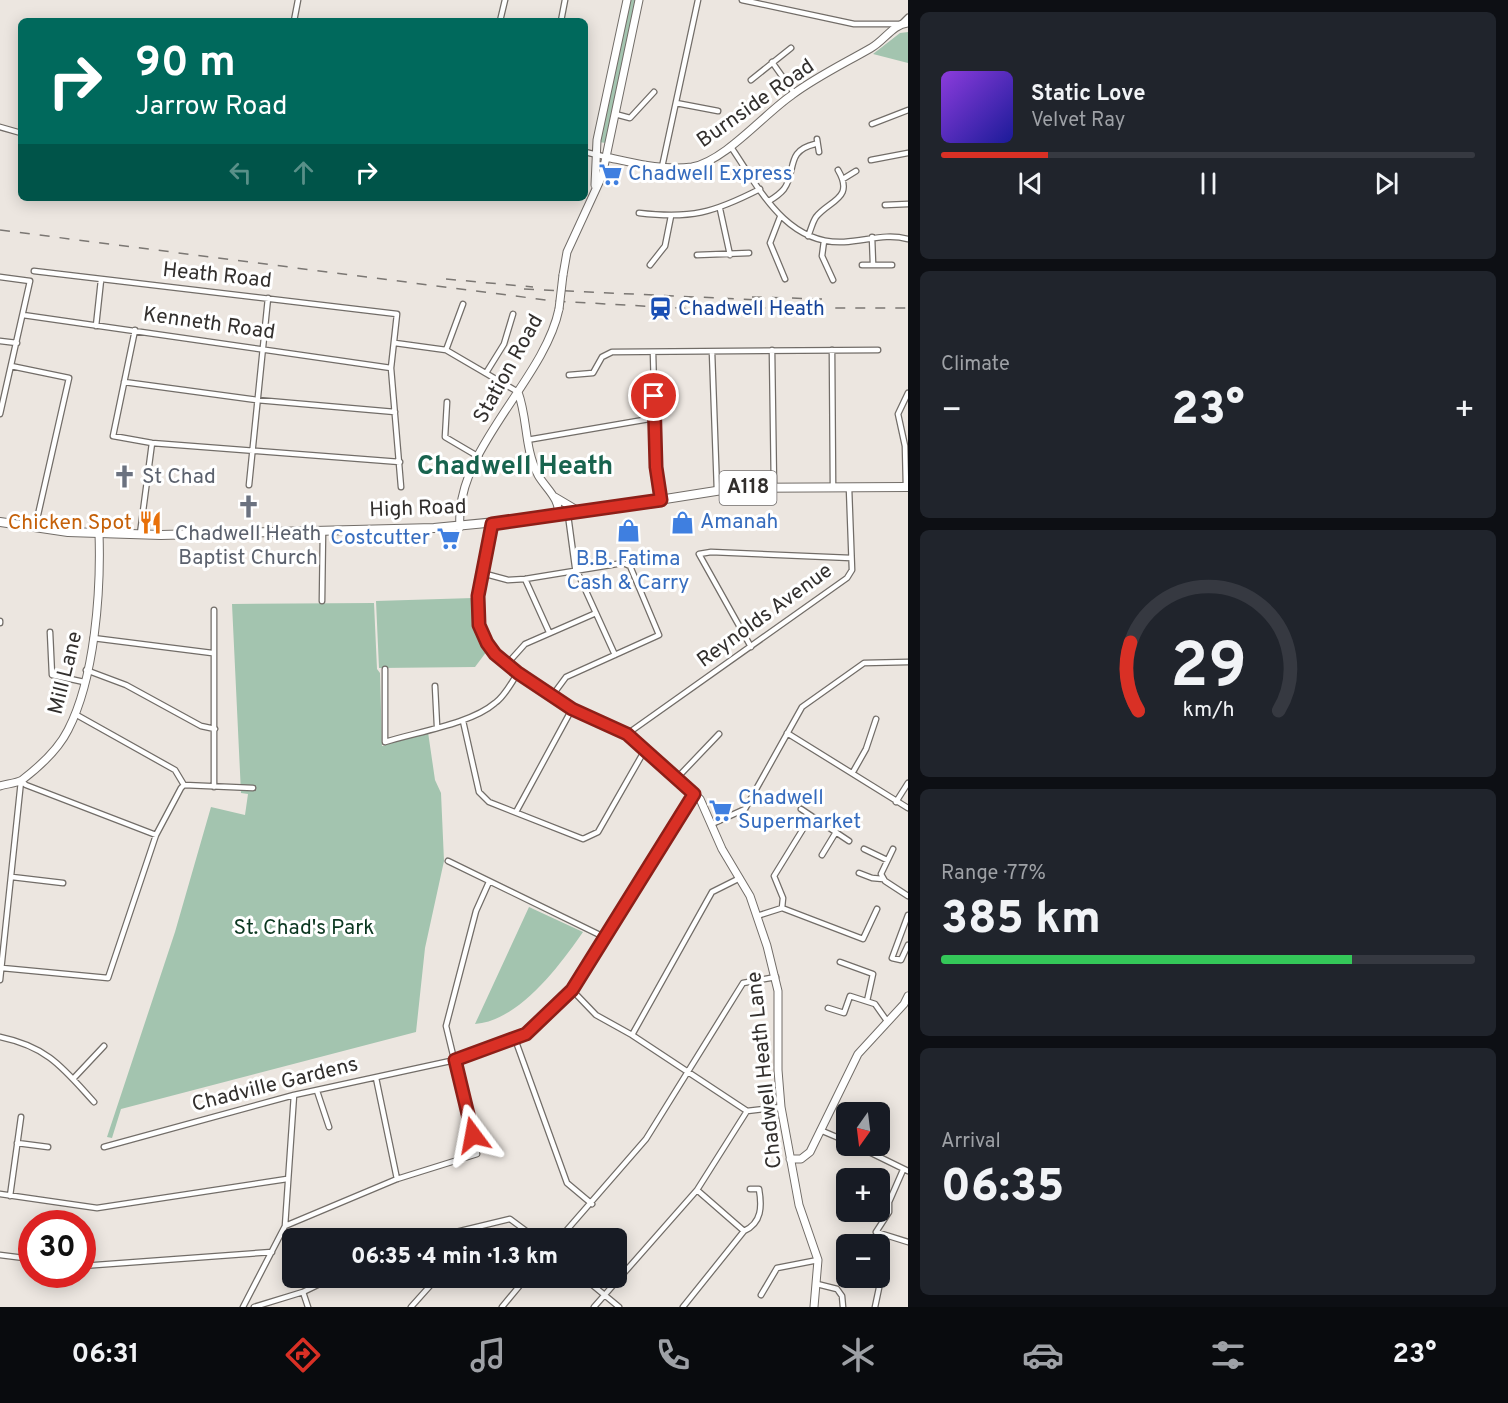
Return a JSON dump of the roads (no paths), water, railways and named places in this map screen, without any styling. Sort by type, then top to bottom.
[{"type":"main road","name":"High Road","points":[[0,522],[35,528],[140,534],[460,526],[568,515],[717,491],[907,487]]},
{"type":"street","points":[[295,18],[298,0]]},
{"type":"street","points":[[501,18],[505,0]]},
{"type":"street","points":[[562,18],[565,0]]},
{"type":"street","points":[[594,191],[596,154],[627,0]]},
{"type":"street","name":"Station Road","points":[[460,526],[464,490],[479,457],[509,403],[544,348],[559,309],[567,252],[602,176],[639,0]]},
{"type":"street","points":[[662,167],[698,0]]},
{"type":"street","points":[[742,0],[854,24],[904,23]]},
{"type":"street","name":"Burnside Road","points":[[606,157],[662,167],[694,166],[731,147],[769,111],[794,93],[877,45],[908,17]]},
{"type":"street","points":[[751,80],[791,48]]},
{"type":"street","points":[[772,62],[794,93]]},
{"type":"street","points":[[614,114],[630,118],[654,92]]},
{"type":"street","points":[[676,102],[718,111]]},
{"type":"street","points":[[872,124],[908,110]]},
{"type":"street","points":[[0,127],[18,132]]},
{"type":"street","points":[[769,201],[783,192],[797,154],[816,142],[819,152]]},
{"type":"street","points":[[731,147],[780,217],[808,236],[824,241],[846,242],[885,235],[908,239]]},
{"type":"street","points":[[588,153],[606,157]]},
{"type":"street","points":[[871,160],[908,153]]},
{"type":"street","points":[[808,236],[817,216],[839,199],[843,179],[838,170]]},
{"type":"street","points":[[843,179],[856,171]]},
{"type":"street","points":[[639,213],[671,216],[720,209],[760,189]]},
{"type":"street","points":[[885,205],[908,204]]},
{"type":"street","points":[[720,209],[730,255]]},
{"type":"street","points":[[650,265],[665,246],[671,216]]},
{"type":"street","points":[[780,217],[770,243],[785,279]]},
{"type":"street","points":[[872,237],[873,264]]},
{"type":"street","points":[[824,241],[822,256],[833,280]]},
{"type":"street","points":[[697,255],[749,253]]},
{"type":"street","points":[[862,265],[892,265]]},
{"type":"street","name":"Heath Road","points":[[34,271],[397,314],[394,343]]},
{"type":"street","points":[[0,277],[30,281],[0,410]]},
{"type":"street","points":[[96,326],[101,280]]},
{"type":"street","points":[[249,485],[268,298]]},
{"type":"street","points":[[446,350],[463,304]]},
{"type":"street","points":[[486,373],[504,344],[513,314]]},
{"type":"street","name":"Kenneth Road","points":[[23,315],[391,368]]},
{"type":"street","points":[[135,330],[113,436],[152,443],[400,462]]},
{"type":"street","points":[[0,341],[16,343]]},
{"type":"street","points":[[401,487],[391,368],[394,343],[446,350],[518,392],[526,441],[538,474],[555,497],[582,513]]},
{"type":"street","points":[[772,350],[774,488]]},
{"type":"street","points":[[832,350],[833,487]]},
{"type":"street","points":[[569,375],[593,373],[607,353],[878,350]]},
{"type":"street","points":[[653,352],[656,467],[661,500]]},
{"type":"street","points":[[712,352],[717,491]]},
{"type":"street","points":[[11,366],[69,378],[35,528]]},
{"type":"street","points":[[124,382],[257,400],[395,412]]},
{"type":"street","points":[[907,487],[904,446],[898,414],[908,393]]},
{"type":"street","points":[[447,402],[445,437],[479,457]]},
{"type":"street","points":[[509,403],[522,408]]},
{"type":"street","points":[[526,441],[655,418]]},
{"type":"street","points":[[140,534],[152,443]]},
{"type":"street","name":"Reynolds Avenue","points":[[627,734],[847,578],[852,570],[849,488]]},
{"type":"street","points":[[555,497],[558,516]]},
{"type":"street","points":[[568,515],[577,570],[615,655]]},
{"type":"street","name":"Chadwell Heath Lane","points":[[492,524],[478,596],[479,625],[487,643],[518,673],[552,696],[572,709],[627,734],[646,748],[700,800],[722,849],[740,878],[757,916],[776,977],[779,1003],[778,1070],[781,1107],[790,1159],[799,1205],[818,1260],[814,1307]]},
{"type":"street","points":[[322,601],[323,530]]},
{"type":"street","name":"Mill Lane","points":[[21,781],[62,741],[75,714],[87,670],[100,587],[99,532]]},
{"type":"street","points":[[751,646],[699,554],[711,552],[850,558]]},
{"type":"street","points":[[482,573],[508,580],[525,579],[628,564],[659,635],[566,677],[552,696]]},
{"type":"street","points":[[525,579],[549,632]]},
{"type":"street","points":[[214,610],[212,654],[215,729],[214,787]]},
{"type":"street","points":[[507,664],[519,649],[549,632],[596,613]]},
{"type":"street","points":[[50,632],[52,675],[84,682]]},
{"type":"street","points":[[93,638],[212,654]]},
{"type":"street","points":[[712,824],[745,809],[802,707],[864,663],[908,662]]},
{"type":"street","points":[[385,669],[384,742],[463,720],[493,705],[518,673]]},
{"type":"street","points":[[87,670],[126,684],[201,726],[215,729]]},
{"type":"street","points":[[435,686],[437,726]]},
{"type":"street","points":[[516,812],[572,709]]},
{"type":"street","points":[[75,714],[175,770],[184,785]]},
{"type":"street","points":[[853,772],[866,749],[876,719]]},
{"type":"street","points":[[463,720],[479,792],[489,802],[583,839],[598,832],[646,748]]},
{"type":"street","points":[[788,733],[908,808]]},
{"type":"street","points":[[677,778],[719,734]]},
{"type":"street","points":[[0,786],[21,781]]},
{"type":"street","points":[[21,781],[26,785],[156,835]]},
{"type":"street","points":[[0,980],[21,781]]},
{"type":"street","points":[[896,802],[908,783]]},
{"type":"street","points":[[184,785],[254,788]]},
{"type":"street","points":[[2,968],[108,978],[156,835],[184,785]]},
{"type":"street","name":"Chadville Gardens","points":[[104,1147],[294,1095],[455,1060],[526,1034],[572,990],[694,794]]},
{"type":"street","points":[[801,809],[849,841]]},
{"type":"street","points":[[782,908],[783,898],[774,876],[811,816]]},
{"type":"street","points":[[822,855],[837,832]]},
{"type":"street","points":[[864,849],[887,860]]},
{"type":"street","points":[[883,879],[881,874],[894,849]]},
{"type":"street","points":[[448,861],[604,937]]},
{"type":"street","points":[[859,873],[883,879],[908,896]]},
{"type":"street","points":[[12,877],[63,883]]},
{"type":"street","points":[[632,1035],[712,892],[740,878]]},
{"type":"street","points":[[285,1226],[397,1179],[477,1154],[446,1021],[476,911],[489,882]]},
{"type":"street","points":[[757,916],[782,908],[863,939],[877,909]]},
{"type":"street","points":[[908,915],[892,958],[901,960],[908,945]]},
{"type":"street","points":[[840,962],[873,974],[867,1000]]},
{"type":"street","points":[[569,1228],[646,1140],[743,983],[776,977]]},
{"type":"street","points":[[572,990],[596,1015],[632,1035],[747,1111],[781,1107]]},
{"type":"street","points":[[828,1008],[844,1013],[850,996],[875,1004],[887,1021]]},
{"type":"street","points":[[790,1159],[806,1156],[858,1054],[887,1021],[906,1006],[908,996]]},
{"type":"street","points":[[0,1037],[25,1043],[55,1059],[94,1102]]},
{"type":"street","points":[[515,1039],[567,1183],[592,1204]]},
{"type":"street","points":[[73,1079],[104,1046]]},
{"type":"street","points":[[376,1078],[397,1179]]},
{"type":"street","points":[[317,1091],[329,1127]]},
{"type":"street","points":[[243,1307],[285,1226],[294,1095]]},
{"type":"street","points":[[594,1307],[696,1190],[747,1111]]},
{"type":"street","points":[[10,1196],[21,1117]]},
{"type":"street","points":[[820,1130],[836,1137]]},
{"type":"street","points":[[17,1143],[48,1147]]},
{"type":"street","points":[[877,1156],[906,1171],[889,1202],[889,1212],[876,1232],[908,1242]]},
{"type":"street","points":[[0,1194],[97,1208],[287,1179]]},
{"type":"street","points":[[684,1307],[744,1231],[752,1227],[759,1217],[762,1204],[759,1189],[750,1189]]},
{"type":"street","points":[[696,1190],[744,1231]]},
{"type":"street","points":[[477,1228],[510,1219],[522,1228]]},
{"type":"street","points":[[96,1265],[272,1252]]},
{"type":"street","points":[[0,1255],[18,1257]]},
{"type":"street","points":[[761,1295],[777,1268],[818,1260]]},
{"type":"street","points":[[817,1284],[837,1289],[842,1296],[843,1307]]},
{"type":"street","points":[[254,1307],[311,1288]]},
{"type":"street","points":[[411,1307],[428,1288]]},
{"type":"street","points":[[502,1307],[518,1288]]},
{"type":"street","points":[[596,1288],[619,1307]]},
{"type":"street","points":[[874,1307],[879,1288]]},
{"type":"street","points":[[303,1292],[309,1307]]},
{"type":"railway","points":[[0,230],[554,301],[678,308],[908,308]]},
{"type":"railway","points":[[446,279],[533,287]]},
{"type":"railway","points":[[524,289],[761,300]]},
{"type":"railway","points":[[752,297],[824,299]]},
{"type":"place","name":"Chadwell Express","points":[[610,174]]},
{"type":"place","name":"Chadwell Heath","points":[[660,309]]},
{"type":"place","name":"St Chad","points":[[124,477]]},
{"type":"place","name":"Chadwell Heath Baptist Church","points":[[248,506]]},
{"type":"place","name":"Amanah","points":[[682,522]]},
{"type":"place","name":"Chicken Spot","points":[[150,523]]},
{"type":"place","name":"B.B. Fatima Cash & Carry","points":[[628,531]]},
{"type":"place","name":"Costcutter","points":[[448,538]]},
{"type":"place","name":"Chadwell Supermarket","points":[[720,810]]},
{"type":"district","name":"Chadwell Heath","points":[[515,467]]},
{"type":"park label","name":"St. Chad's Park","points":[[304,928]]}]
